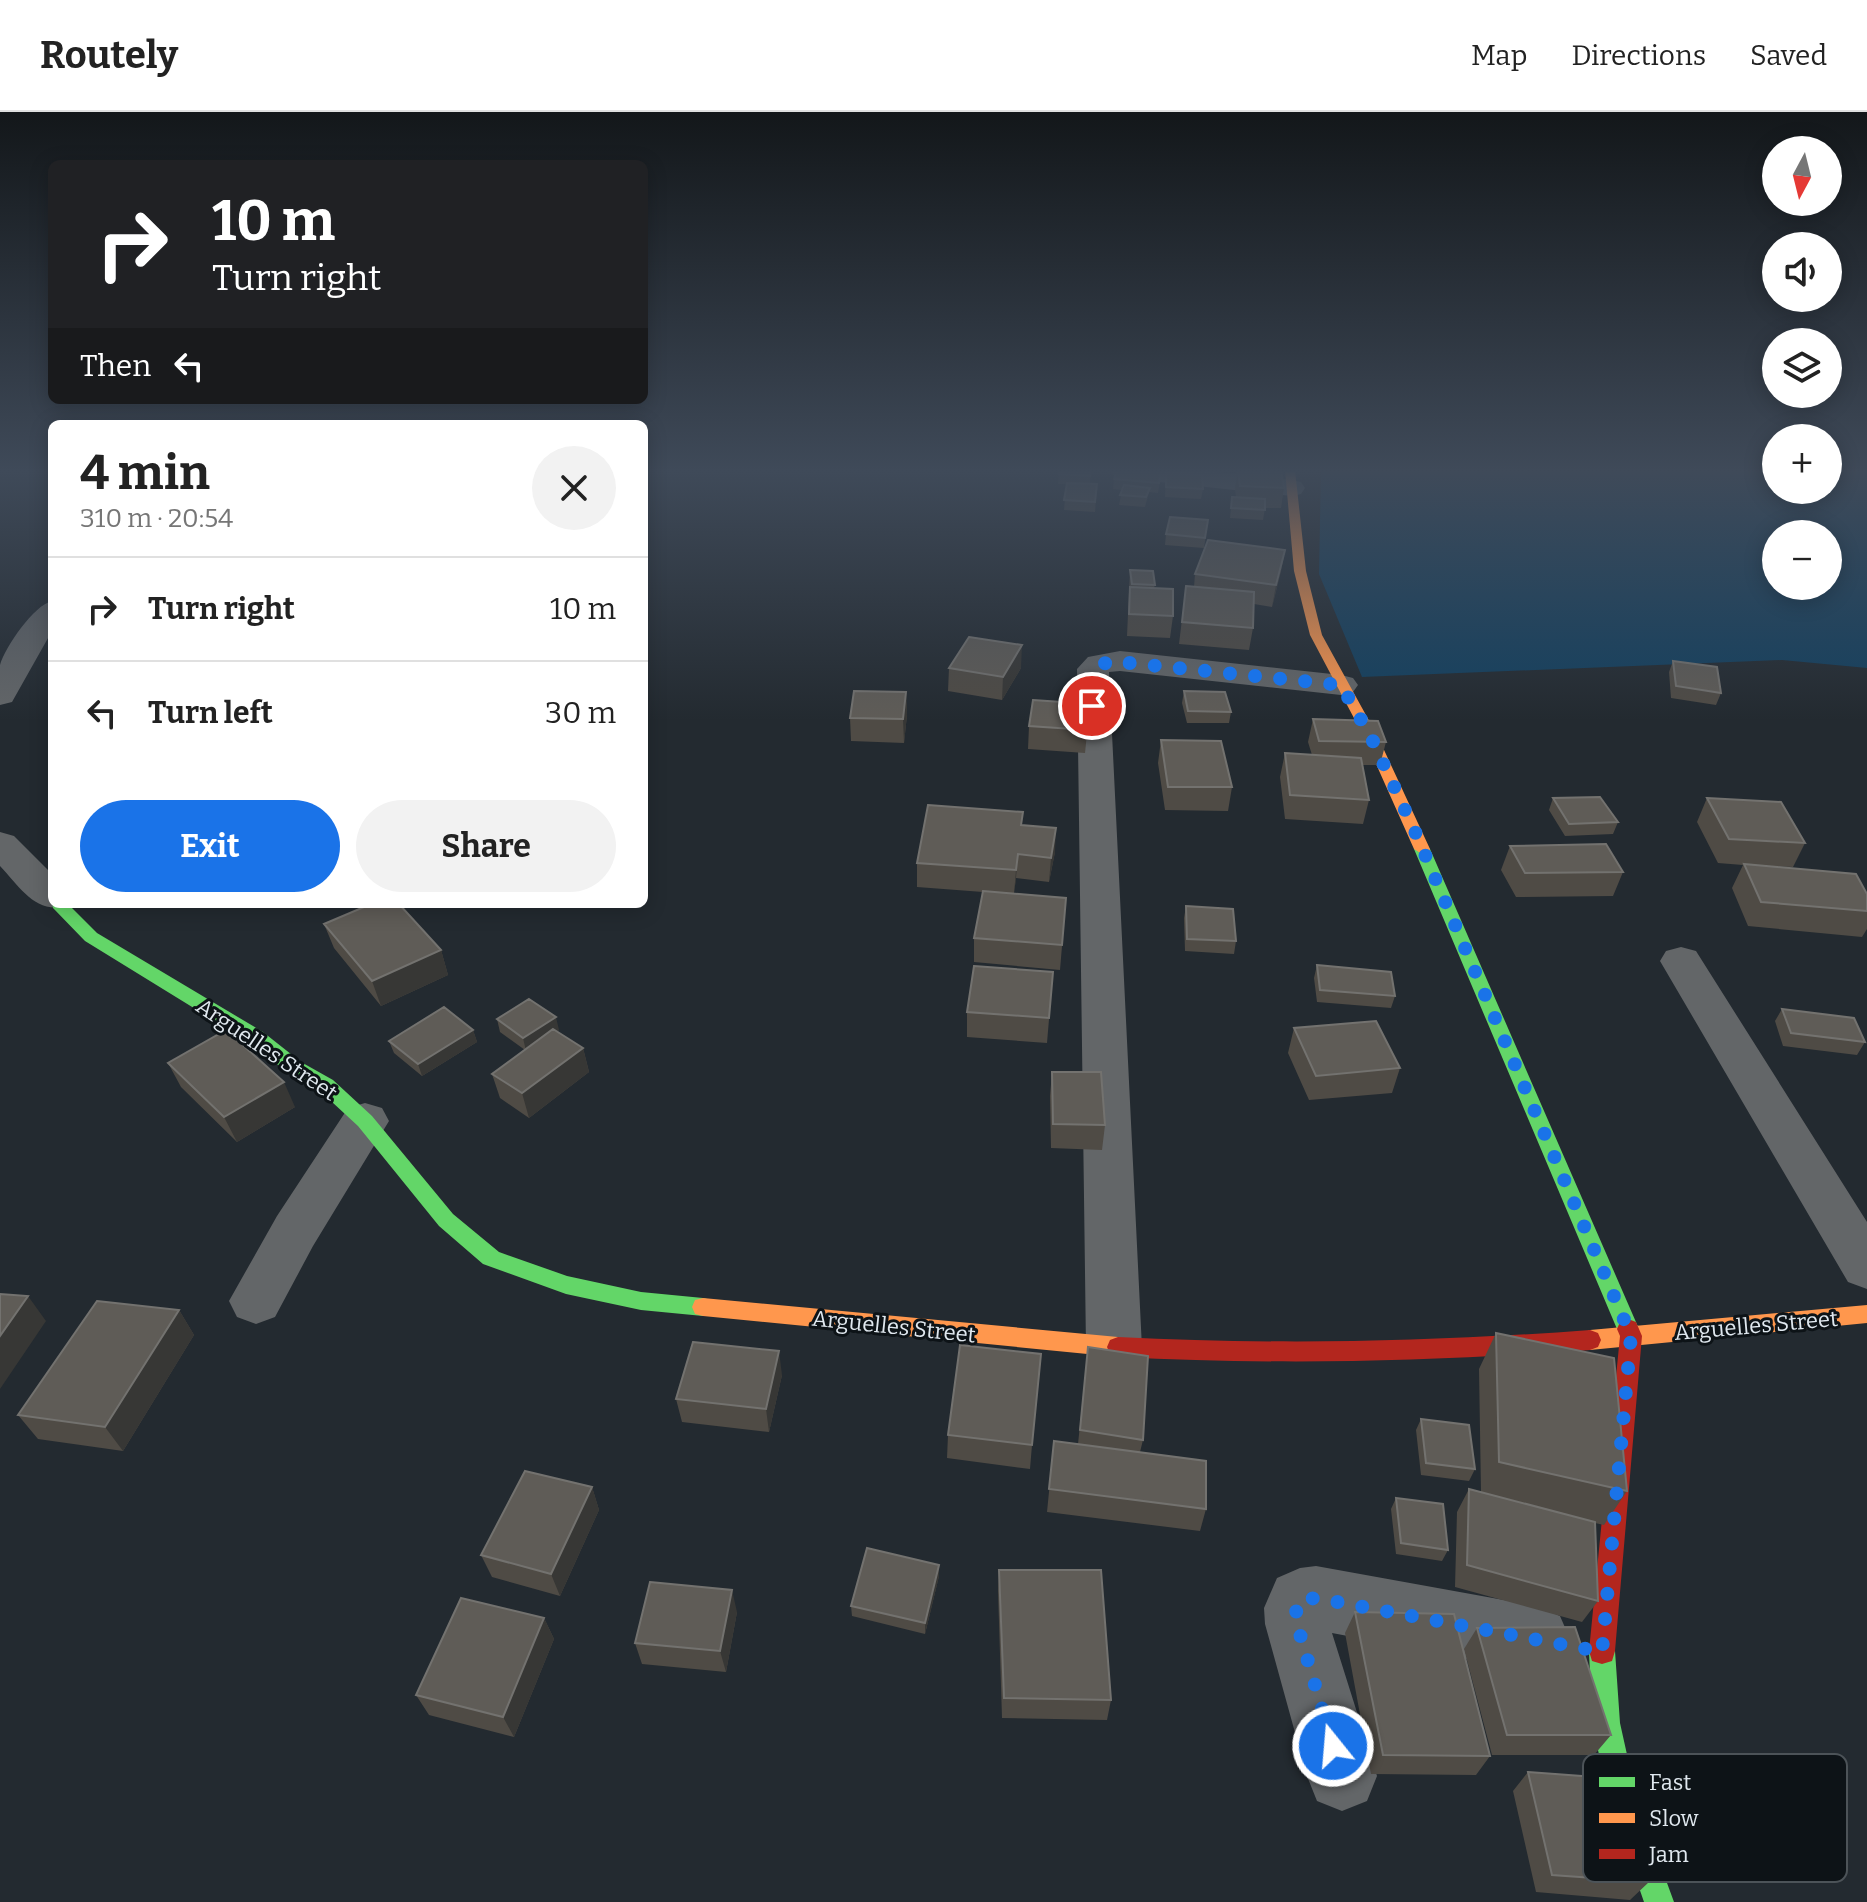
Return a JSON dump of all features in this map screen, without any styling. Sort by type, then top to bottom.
[{"type":"street","points":[[1300,554],[1306,603],[1316,635],[1371,737],[1417,836],[1631,1336],[1602,1652],[1606,1723],[1613,1754]]},
{"type":"street","points":[[0,695],[34,633],[48,615]]},
{"type":"street","points":[[1114,1348],[1093,669],[1099,664],[1120,661],[1341,685]]},
{"type":"street","points":[[0,844],[48,893]]},
{"type":"street","name":"Arguelles Street","points":[[63,908],[91,937],[256,1037],[294,1067],[326,1085],[365,1121],[446,1220],[491,1258],[566,1285],[641,1301],[1114,1348],[1247,1353],[1390,1352],[1631,1336],[1867,1314]]},
{"type":"street","points":[[1681,961],[1867,1267]]},
{"type":"street","points":[[256,1301],[295,1231],[365,1121]]},
{"type":"street","points":[[1342,1776],[1297,1624],[1296,1608],[1300,1600],[1316,1598],[1602,1652]]},
{"type":"street","points":[[1652,1882],[1659,1902]]},
{"type":"shaded area","points":[[1319,554],[1762,554],[1762,600],[1842,600],[1842,554],[1867,554],[1867,668],[1782,660],[1362,677],[1319,574]]},
{"type":"building","points":[[1203,554],[1284,554],[1276,585],[1195,574]]},
{"type":"building","points":[[1130,570],[1153,571],[1155,585],[1132,584]]},
{"type":"building","points":[[1186,586],[1254,592],[1253,628],[1182,622]]},
{"type":"building","points":[[1130,587],[1173,589],[1173,616],[1129,614]]},
{"type":"building","points":[[969,637],[1022,645],[1003,677],[949,668]]},
{"type":"building","points":[[1673,661],[1717,667],[1721,693],[1676,686]]},
{"type":"building","points":[[854,691],[906,692],[903,719],[850,718]]},
{"type":"building","points":[[1184,691],[1225,692],[1231,712],[1188,711]]},
{"type":"building","points":[[1033,700],[1090,704],[1087,730],[1029,726]]},
{"type":"building","points":[[1313,719],[1378,721],[1386,742],[1319,741]]},
{"type":"building","points":[[1161,740],[1221,741],[1232,787],[1168,787]]},
{"type":"building","points":[[1285,753],[1361,758],[1369,800],[1290,795]]},
{"type":"building","points":[[1600,797],[1618,822],[1569,824],[1553,798]]},
{"type":"building","points":[[1707,798],[1781,802],[1805,843],[1729,839]]},
{"type":"building","points":[[928,805],[1023,812],[1021,825],[1056,828],[1051,858],[1018,854],[1016,870],[917,863]]},
{"type":"building","points":[[1606,844],[1623,872],[1525,873],[1510,846]]},
{"type":"building","points":[[1744,864],[1856,874],[1867,894],[1867,911],[1761,902]]},
{"type":"building","points":[[983,891],[1066,898],[1062,945],[974,938]]},
{"type":"building","points":[[1186,906],[1233,909],[1236,941],[1187,939]]},
{"type":"building","points":[[362,908],[403,908],[441,950],[372,981],[324,924]]},
{"type":"building","points":[[1317,965],[1391,972],[1395,996],[1320,990]]},
{"type":"building","points":[[974,966],[1053,972],[1049,1018],[967,1012]]},
{"type":"building","points":[[529,999],[556,1017],[523,1038],[497,1019]]},
{"type":"building","points":[[444,1007],[473,1030],[418,1064],[389,1041]]},
{"type":"building","points":[[1782,1009],[1854,1018],[1865,1042],[1791,1033]]},
{"type":"building","points":[[1376,1021],[1400,1068],[1316,1076],[1294,1028]]},
{"type":"building","points":[[553,1029],[583,1048],[522,1093],[492,1074]]},
{"type":"building","points":[[226,1030],[284,1082],[224,1117],[168,1063]]},
{"type":"building","points":[[1052,1072],[1101,1072],[1105,1125],[1053,1124]]},
{"type":"building","points":[[0,1294],[28,1296],[0,1336]]},
{"type":"building","points":[[97,1301],[179,1310],[105,1427],[18,1415]]},
{"type":"building","points":[[1496,1333],[1614,1358],[1627,1491],[1499,1462]]},
{"type":"building","points":[[693,1342],[779,1351],[766,1409],[676,1399]]},
{"type":"building","points":[[960,1345],[1041,1354],[1032,1445],[948,1435]]},
{"type":"building","points":[[1088,1347],[1148,1356],[1143,1440],[1080,1430]]},
{"type":"building","points":[[1421,1419],[1469,1425],[1475,1469],[1426,1463]]},
{"type":"building","points":[[1054,1441],[1206,1461],[1206,1509],[1049,1489]]},
{"type":"building","points":[[525,1471],[592,1487],[551,1574],[481,1555]]},
{"type":"building","points":[[1469,1489],[1595,1522],[1598,1601],[1467,1565]]},
{"type":"building","points":[[1396,1498],[1443,1504],[1448,1550],[1401,1543]]},
{"type":"building","points":[[867,1548],[939,1565],[925,1623],[851,1606]]},
{"type":"building","points":[[999,1570],[1101,1570],[1111,1700],[1004,1698]]},
{"type":"building","points":[[650,1582],[732,1590],[720,1651],[635,1643]]},
{"type":"building","points":[[461,1598],[544,1618],[503,1717],[416,1695]]},
{"type":"building","points":[[1355,1612],[1454,1614],[1490,1756],[1383,1755]]},
{"type":"building","points":[[1575,1627],[1611,1735],[1507,1735],[1477,1628]]},
{"type":"building","points":[[1528,1772],[1583,1776],[1583,1877],[1552,1875]]},
{"type":"traffic: fast","points":[[1422,849],[1628,1329]]},
{"type":"traffic: fast","points":[[63,908],[91,937],[256,1037],[294,1067],[326,1085],[365,1121],[446,1220],[491,1258],[566,1285],[641,1301],[703,1307]]},
{"type":"traffic: fast","points":[[1602,1651],[1606,1723],[1613,1754]]},
{"type":"traffic: fast","points":[[1652,1882],[1659,1902]]},
{"type":"traffic: slow","points":[[1298,554],[1316,635],[1371,737],[1422,849]]},
{"type":"traffic: slow","points":[[703,1307],[1118,1347]]},
{"type":"traffic: slow","points":[[1590,1340],[1867,1314]]},
{"type":"traffic: jam","points":[[1602,1651],[1631,1336],[1628,1329]]},
{"type":"traffic: jam","points":[[1118,1347],[1236,1352],[1354,1352],[1590,1340]]},
{"type":"route","points":[[1092,706],[1093,669],[1110,661],[1341,685],[1371,737],[1417,836],[1631,1336],[1602,1652],[1316,1598],[1300,1600],[1295,1615],[1297,1624],[1333,1746]]}]
